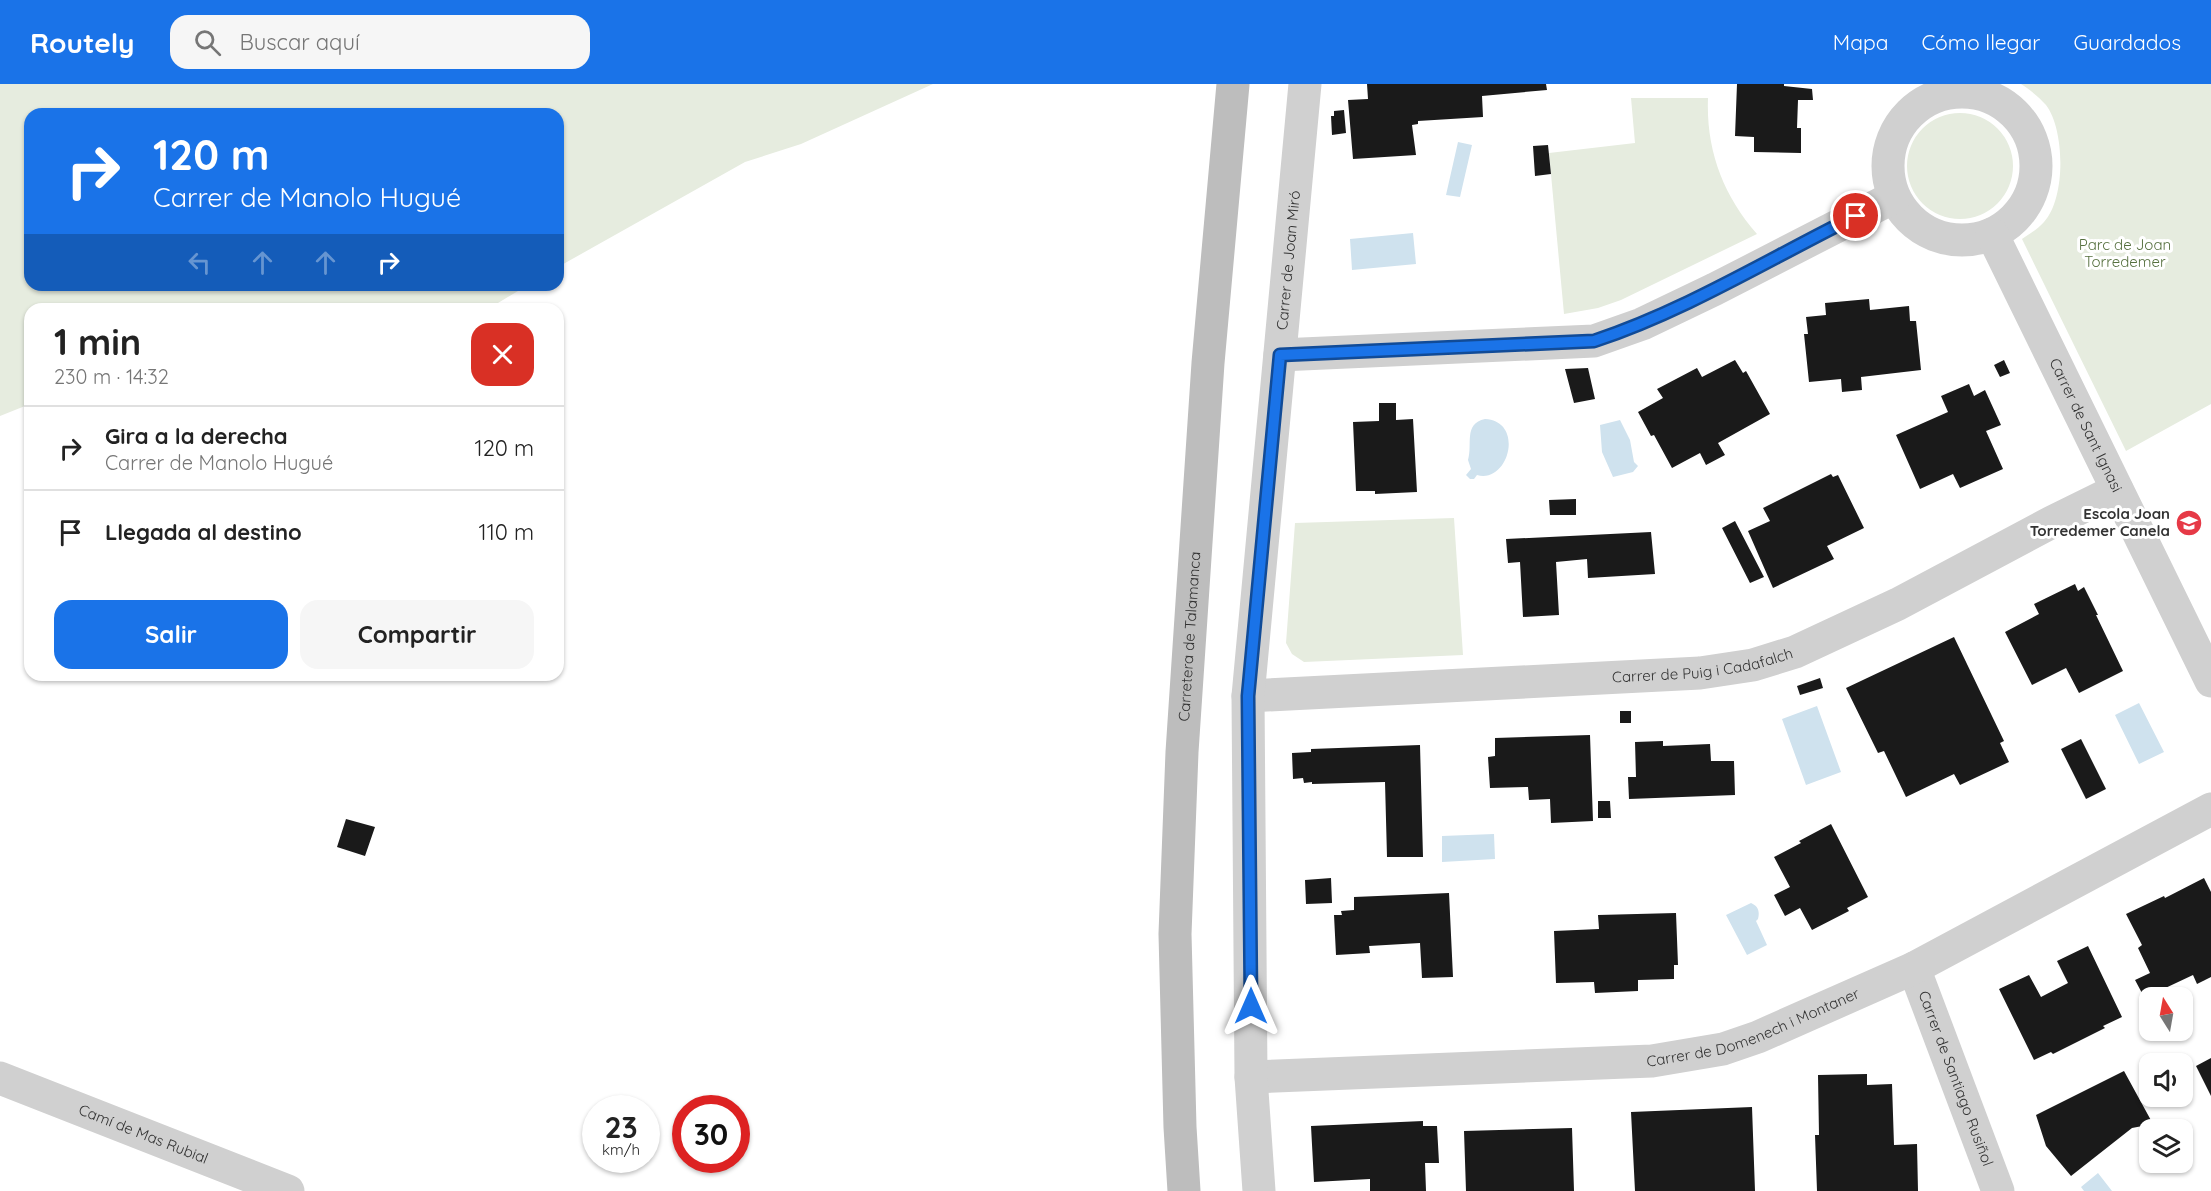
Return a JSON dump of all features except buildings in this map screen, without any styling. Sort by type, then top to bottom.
[{"type":"street","name":"Carretera de Talamanca","points":[[1184,1191],[1175,934],[1182,752],[1208,363],[1233,84]]},
{"type":"street","name":"Carrer de Joan Miró","points":[[1259,1191],[1251,1077],[1248,696],[1305,84]]},
{"type":"street","points":[[1929,91],[1960,91],[1987,96],[2008,108],[2024,124],[2035,151],[2036,177],[2027,201],[2011,222],[1992,234],[1976,239],[1950,239],[1921,228],[1905,214],[1894,197],[1887,171],[1890,144],[1902,122],[1929,91]]},
{"type":"street","points":[[1280,355],[1594,341],[1642,324],[1894,197]]},
{"type":"street","name":"Carrer de Sant Ignasi","points":[[1992,234],[2211,681]]},
{"type":"street","name":"Carrer de Puig i Cadafalch","points":[[1248,696],[1689,673],[1774,660],[1898,604],[2117,490]]},
{"type":"street","name":"Carrer de Domenech i Montaner","points":[[1251,1077],[1640,1062],[1723,1049],[1758,1037],[1914,968],[2211,809]]},
{"type":"street","name":"Carrer de Santiago Rusiñol","points":[[1914,968],[1998,1191]]},
{"type":"street","name":"Camí de Mas Rubial","points":[[0,1078],[288,1191]]},
{"type":"green space","points":[[0,84],[933,84],[801,144],[745,162],[564,264],[564,108],[24,108],[24,291],[518,291],[498,303],[24,303],[24,406],[0,416]]},
{"type":"green space","name":"Parc de Joan Torredemer","points":[[2021,84],[2211,84],[2211,404],[2126,451],[2022,239],[2042,225],[2051,211],[2059,181],[2060,147],[2057,130],[2046,105]]},
{"type":"green space","points":[[1631,98],[1708,98],[1710,136],[1719,171],[1735,204],[1757,234],[1621,300],[1598,308],[1564,314],[1549,153],[1635,143]]},
{"type":"green space","points":[[1960,113],[1980,117],[1998,128],[2009,146],[2013,166],[2009,186],[1998,204],[1980,215],[1960,219],[1940,215],[1922,204],[1911,186],[1907,166],[1911,146],[1922,128],[1940,117]]},
{"type":"green space","points":[[1454,518],[1463,655],[1304,662],[1292,654],[1286,643],[1295,523]]},
{"type":"water","points":[[1458,142],[1472,145],[1460,197],[1446,195]]},
{"type":"water","points":[[1413,233],[1416,264],[1352,270],[1350,239]]},
{"type":"water","points":[[1485,419],[1497,422],[1505,430],[1508,451],[1504,462],[1497,470],[1488,475],[1477,475],[1474,479],[1470,479],[1466,475],[1471,469],[1468,460],[1471,430],[1474,425]]},
{"type":"water","points":[[1620,420],[1630,440],[1634,462],[1638,466],[1633,472],[1613,477],[1602,452],[1600,425]]},
{"type":"water","points":[[2139,703],[2164,752],[2139,764],[2115,715]]},
{"type":"water","points":[[1817,706],[1841,772],[1806,785],[1782,719]]},
{"type":"water","points":[[1494,834],[1495,859],[1442,862],[1442,836]]},
{"type":"water","points":[[1751,903],[1758,909],[1759,916],[1756,921],[1767,945],[1747,955],[1726,915]]},
{"type":"water","points":[[2098,1173],[2112,1191],[2084,1191],[2081,1187]]},
{"type":"place","name":"Escola Joan Torredemer Canela","points":[[2189,523]]},
{"type":"route","points":[[1251,1006],[1248,696],[1280,355],[1594,341],[1642,324],[1856,216]]}]
